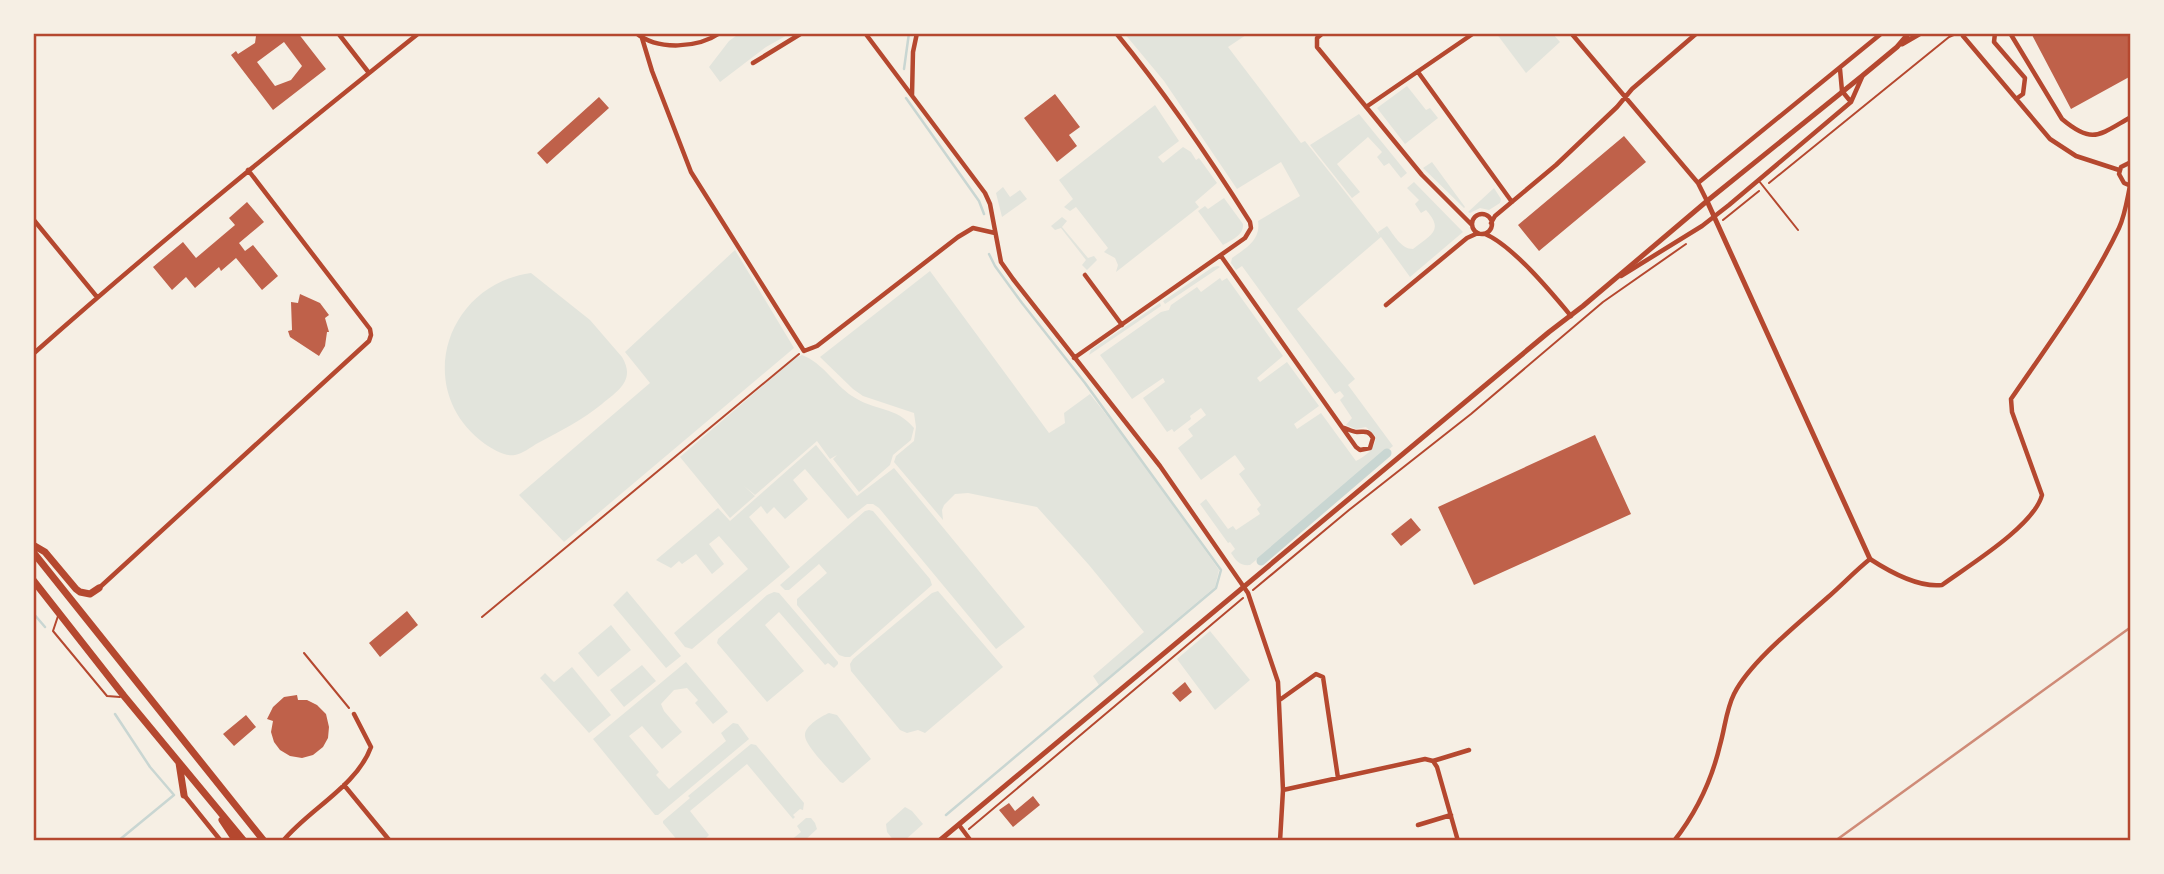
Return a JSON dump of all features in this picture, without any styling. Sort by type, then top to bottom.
[{"type":"highway","points":[[33,544],[46,552],[80,592],[90,594],[99,588]]},
{"type":"highway","points":[[33,552],[264,841]]},
{"type":"highway","points":[[33,580],[124,696],[244,841]]},
{"type":"highway","points":[[179,762],[184,796]]},
{"type":"highway","points":[[209,798],[236,841]]},
{"type":"main road","points":[[1897,47],[1909,33]]},
{"type":"main road","points":[[939,841],[1707,201],[1897,47],[1921,33]]},
{"type":"main road","points":[[1707,201],[1870,559]]},
{"type":"street","points":[[338,33],[369,73]]},
{"type":"street","points":[[33,355],[248,170],[419,33]]},
{"type":"street","points":[[636,33],[642,38],[672,45],[703,43],[720,33]]},
{"type":"street","points":[[753,63],[802,33]]},
{"type":"street","points":[[865,33],[985,193],[990,204],[1001,262],[1189,505],[1248,593],[1278,682],[1283,790],[1280,841]]},
{"type":"street","points":[[912,95],[916,33]]},
{"type":"street","points":[[1074,358],[1245,238],[1251,228],[1231,192],[1147,71],[1116,33]]},
{"type":"street","points":[[1323,33],[1315,43],[1321,52],[1422,175],[1472,226],[1481,233],[1492,236],[1524,264],[1570,316]]},
{"type":"street","points":[[1366,107],[1474,33]]},
{"type":"street","points":[[1571,33],[1698,183],[1707,201]]},
{"type":"street","points":[[1386,305],[1467,238],[1491,226],[1495,216],[1556,165],[1617,107],[1624,97],[1697,33]]},
{"type":"street","points":[[1995,33],[1994,42],[2025,78],[2023,94],[2016,99]]},
{"type":"street","points":[[2010,33],[2062,119],[2085,135],[2100,134],[2131,117]]},
{"type":"street","points":[[1698,183],[1880,34]]},
{"type":"street","points":[[1962,34],[2059,147],[2076,156],[2119,170]]},
{"type":"street","points":[[642,38],[691,172],[804,351],[817,346],[958,237],[973,228],[995,233]]},
{"type":"street","points":[[1840,68],[1842,91],[1851,102]]},
{"type":"street","points":[[1418,72],[1512,202]]},
{"type":"street","points":[[2025,78],[2034,73]]},
{"type":"street","points":[[1612,282],[1715,217],[1851,102],[1862,76]]},
{"type":"street","points":[[2119,170],[2124,164],[2131,162]]},
{"type":"street","points":[[99,588],[369,341],[370,329],[248,170]]},
{"type":"street","points":[[1674,841],[1686,825],[1715,766],[1735,690],[1783,637],[1870,559],[1920,584],[1930,587],[1942,585],[2029,519],[2038,506],[2042,495],[2012,412],[2011,399],[2059,330],[2105,254],[2123,217],[2131,186],[2121,181],[2119,170]]},
{"type":"street","points":[[1487,216],[1492,236]]},
{"type":"street","points":[[1467,238],[1476,217],[1495,216]]},
{"type":"street","points":[[33,219],[97,298]]},
{"type":"street","points":[[1220,256],[1356,447],[1360,450],[1370,448],[1373,438],[1370,433],[1344,428]]},
{"type":"street","points":[[1085,275],[1122,325]]},
{"type":"street","points":[[1280,699],[1316,674],[1323,677],[1338,778]]},
{"type":"street","points":[[283,841],[344,785],[369,754],[371,747],[354,714]]},
{"type":"street","points":[[1283,790],[1425,760],[1433,761],[1469,750]]},
{"type":"street","points":[[1433,761],[1437,766],[1458,841]]},
{"type":"street","points":[[344,785],[390,841]]},
{"type":"street","points":[[184,796],[221,841]]},
{"type":"street","points":[[1418,825],[1451,815]]},
{"type":"street","points":[[959,825],[971,841]]},
{"type":"lane","points":[[1759,180],[1798,230]]},
{"type":"lane","points":[[59,612],[53,631],[107,696],[124,696]]},
{"type":"path","points":[[1718,223],[1954,33],[1959,39],[1962,34]]},
{"type":"path","points":[[965,832],[1248,593],[1471,414],[1603,302],[1695,239]]},
{"type":"path","points":[[482,617],[795,355],[804,351]]},
{"type":"path","points":[[304,653],[354,714]]},
{"type":"shaded area","points":[[740,33],[791,33],[766,47],[720,82],[709,67],[729,41]]},
{"type":"shaded area","points":[[1124,33],[1249,33],[1228,47],[1301,143],[1305,141],[1379,235],[1378,232],[1387,226],[1401,244],[1413,249],[1433,232],[1435,228],[1432,217],[1426,210],[1421,213],[1415,204],[1419,200],[1407,188],[1414,182],[1463,232],[1410,277],[1381,237],[1297,309],[1355,379],[1348,385],[1393,446],[1250,565],[1241,564],[1235,558],[1231,553],[1235,549],[1200,504],[1206,499],[1228,529],[1233,526],[1236,530],[1260,514],[1257,509],[1261,505],[1239,474],[1245,469],[1235,455],[1201,480],[1178,448],[1193,436],[1188,429],[1206,415],[1201,408],[1174,432],[1172,429],[1167,432],[1143,398],[1165,382],[1163,378],[1132,399],[1100,355],[1161,312],[1169,310],[1171,305],[1197,287],[1201,292],[1220,278],[1222,281],[1227,278],[1283,356],[1257,378],[1260,382],[1287,362],[1319,406],[1294,424],[1297,429],[1321,413],[1356,461],[1369,452],[1376,437],[1366,427],[1356,429],[1346,425],[1352,418],[1340,400],[1344,396],[1340,391],[1335,394],[1242,266],[1236,270],[1231,263],[1232,258],[1255,238],[1258,221],[1300,196],[1281,162],[1237,189],[1164,81]]},
{"type":"shaded area","points":[[1496,33],[1552,33],[1560,42],[1526,73]]},
{"type":"shaded area","points":[[1407,86],[1426,110],[1430,108],[1438,118],[1405,144],[1377,108]]},
{"type":"shaded area","points":[[1155,105],[1179,141],[1158,157],[1163,163],[1183,147],[1191,152],[1196,160],[1199,158],[1217,183],[1195,202],[1199,207],[1116,272],[1118,265],[1115,258],[1104,252],[1108,248],[1076,207],[1070,211],[1064,207],[1073,199],[1059,180]]},
{"type":"shaded area","points":[[1359,114],[1407,173],[1401,178],[1389,163],[1384,166],[1377,157],[1382,152],[1368,137],[1337,164],[1360,192],[1352,198],[1310,145]]},
{"type":"shaded area","points":[[1432,162],[1465,207],[1464,208],[1423,168]]},
{"type":"shaded area","points":[[1003,187],[1010,197],[1020,190],[1027,199],[1002,217],[996,193]]},
{"type":"shaded area","points":[[1494,188],[1501,199],[1500,203],[1489,210],[1480,208],[1468,212]]},
{"type":"shaded area","points":[[1224,198],[1243,224],[1243,228],[1234,239],[1223,245],[1198,211],[1205,206],[1208,209]]},
{"type":"shaded area","points":[[1062,217],[1067,221],[1062,227],[1088,258],[1094,256],[1097,260],[1087,270],[1082,265],[1086,260],[1061,228],[1055,230],[1051,226]]},
{"type":"shaded area","points":[[735,250],[794,348],[564,542],[519,495],[650,383],[625,352]]},
{"type":"shaded area","points":[[1220,267],[1165,304],[1163,301]]},
{"type":"shaded area","points":[[930,271],[1049,433],[1065,423],[1064,413],[1090,394],[1137,454],[1219,570],[1215,587],[1099,685],[1093,676],[1144,632],[1089,565],[1037,507],[968,493],[955,494],[944,505],[943,520],[894,462],[896,456],[914,441],[914,413],[863,396],[820,357]]},
{"type":"shaded area","points":[[531,273],[590,320],[622,357],[627,372],[619,389],[594,410],[524,452],[507,455],[485,444],[462,422],[449,397],[445,370],[448,343],[459,318],[477,297],[501,282]]},
{"type":"shaded area","points":[[1160,303],[1161,306],[1089,355],[1091,350]]},
{"type":"shaded area","points":[[802,355],[816,363],[852,396],[907,421],[914,428],[911,440],[893,455],[890,465],[859,492],[833,459],[837,455],[830,459],[817,441],[755,495],[744,486],[755,496],[730,518],[680,457],[795,358]]},
{"type":"shaded area","points":[[816,445],[857,496],[894,468],[1025,627],[996,649],[879,508],[867,504],[848,519],[805,469],[793,480],[808,499],[785,519],[774,507],[767,514],[761,506],[749,517],[790,567],[692,649],[685,647],[674,633],[748,569],[719,536],[709,544],[724,564],[712,574],[696,554],[682,564],[679,561],[671,568],[656,560],[718,508],[730,521]]},
{"type":"shaded area","points":[[869,510],[873,511],[930,579],[932,585],[850,657],[845,657],[839,655],[797,605],[797,599],[827,573],[819,564],[789,590],[780,585]]},
{"type":"shaded area","points":[[627,591],[681,656],[666,668],[613,605]]},
{"type":"shaded area","points":[[938,591],[1003,667],[925,733],[918,730],[907,733],[900,730],[851,671],[850,664],[932,593]]},
{"type":"shaded area","points":[[779,593],[838,664],[834,668],[828,663],[825,665],[779,612],[765,625],[804,671],[767,702],[717,643],[718,639],[767,595]]},
{"type":"shaded area","points":[[611,625],[631,650],[598,677],[578,653]]},
{"type":"shaded area","points":[[1210,631],[1250,680],[1215,710],[1177,659]]},
{"type":"shaded area","points":[[686,662],[728,712],[713,724],[695,703],[698,700],[687,688],[674,690],[661,704],[682,732],[662,749],[642,726],[629,736],[659,772],[656,775],[669,789],[726,741],[721,733],[733,723],[738,724],[749,739],[655,815],[593,739]]},
{"type":"shaded area","points":[[642,665],[656,681],[624,707],[610,690]]},
{"type":"shaded area","points":[[572,667],[611,715],[589,733],[540,678],[545,673],[554,682]]},
{"type":"shaded area","points":[[829,713],[837,715],[871,759],[843,783],[814,753],[805,736],[810,725]]},
{"type":"shaded area","points":[[751,744],[756,745],[804,803],[803,810],[800,809],[793,815],[793,819],[747,764],[690,811],[709,835],[706,838],[708,841],[678,841],[663,821],[690,798],[688,796]]},
{"type":"shaded area","points":[[905,807],[923,824],[904,841],[894,841],[887,832],[886,824]]},
{"type":"shaded area","points":[[806,818],[811,818],[817,829],[804,841],[790,841],[801,832],[797,826]]},
{"type":"building","points":[[265,33],[298,33],[326,69],[273,110],[231,55],[236,51],[238,54],[255,43],[256,36]],"holes":[[[284,42],[302,66],[291,80],[275,86],[257,62]]]},
{"type":"building","points":[[2031,33],[2131,33],[2131,76],[2071,109]]},
{"type":"building","points":[[1055,94],[1080,127],[1069,135],[1077,146],[1057,162],[1024,118]]},
{"type":"building","points":[[599,97],[609,108],[547,164],[537,153]]},
{"type":"building","points":[[1624,136],[1646,162],[1539,251],[1518,225]]},
{"type":"building","points":[[247,202],[264,222],[239,243],[245,251],[253,245],[278,276],[262,290],[236,258],[221,271],[219,267],[195,288],[186,277],[172,290],[153,267],[183,242],[196,258],[235,225],[229,218]]},
{"type":"building","points":[[300,294],[320,303],[329,315],[325,318],[329,332],[319,356],[290,337],[288,331],[292,330],[291,302],[298,303]]},
{"type":"building","points":[[1595,435],[1631,514],[1474,585],[1438,507]]},
{"type":"building","points":[[1411,518],[1421,530],[1401,546],[1391,534]]},
{"type":"building","points":[[407,611],[418,625],[380,657],[369,643]]},
{"type":"building","points":[[1185,682],[1192,692],[1180,702],[1172,693]]},
{"type":"building","points":[[297,695],[298,700],[307,700],[317,705],[326,714],[329,727],[328,738],[323,747],[313,755],[302,758],[290,756],[280,750],[271,732],[273,721],[267,719],[273,707],[284,697]]},
{"type":"building","points":[[246,715],[256,727],[234,746],[223,734]]},
{"type":"building","points":[[1033,796],[1040,805],[1013,827],[999,810],[1009,803],[1015,811]]},
{"type":"waterway","points":[[904,69],[909,33]]},
{"type":"waterway","points":[[906,98],[979,201],[984,214]]},
{"type":"waterway","points":[[946,815],[1216,588],[1221,570],[1085,383],[1022,303],[989,254]]},
{"type":"waterway","points":[[1261,561],[1387,453]]},
{"type":"waterway","points":[[33,613],[45,627]]},
{"type":"waterway","points":[[115,714],[150,767],[174,795],[118,841]]},
{"type":"railway","points":[[1835,841],[2131,627]]}]
